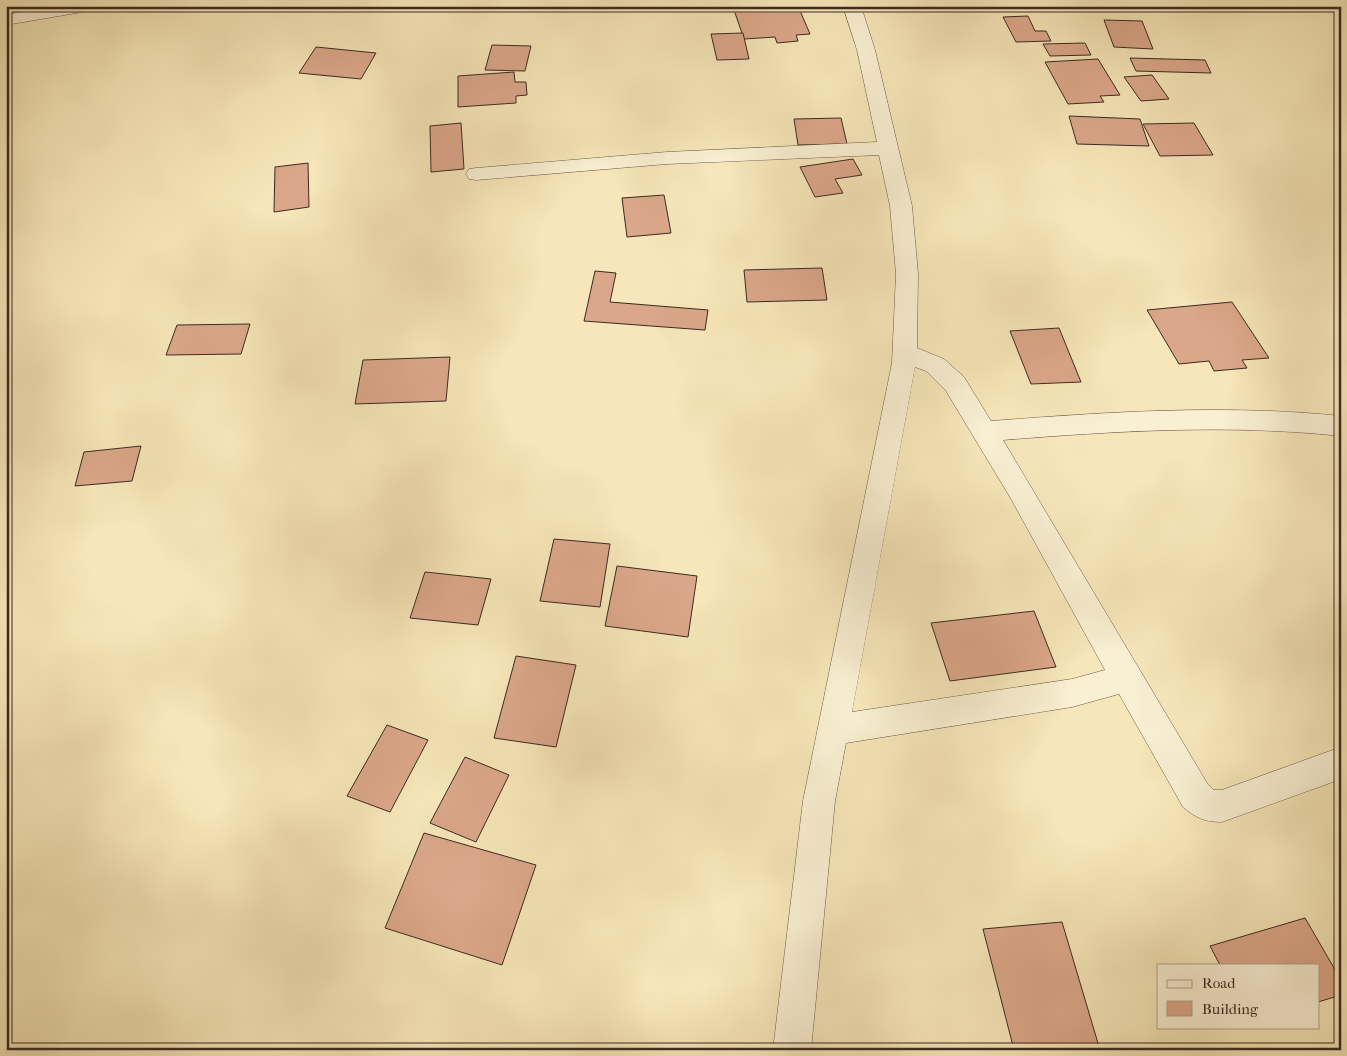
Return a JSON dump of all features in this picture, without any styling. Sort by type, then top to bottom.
[{"type":"street","points":[[6,20],[88,6]]},
{"type":"street","points":[[792,1050],[819,801],[904,353],[907,274],[901,206],[866,50],[852,6]]},
{"type":"street","points":[[476,174],[667,158],[888,148]]},
{"type":"street","points":[[904,353],[935,365],[955,384],[985,432],[1196,796],[1208,806],[1222,806],[1341,763]]},
{"type":"street","points":[[985,432],[1086,424],[1235,418],[1300,420],[1341,426]]},
{"type":"street","points":[[833,730],[1072,693],[1126,678]]},
{"type":"building","points":[[798,6],[810,34],[796,35],[798,41],[777,43],[775,37],[744,39],[734,10]]},
{"type":"building","points":[[1028,16],[1035,31],[1046,31],[1051,41],[1016,42],[1003,17]]},
{"type":"building","points":[[1104,20],[1142,21],[1153,49],[1114,47]]},
{"type":"building","points":[[743,33],[749,59],[717,60],[711,34]]},
{"type":"building","points":[[1085,43],[1091,55],[1050,56],[1043,44]]},
{"type":"building","points":[[492,45],[531,46],[525,71],[485,70]]},
{"type":"building","points":[[316,47],[376,53],[361,79],[299,73]]},
{"type":"building","points":[[1130,58],[1205,60],[1211,73],[1136,71]]},
{"type":"building","points":[[1098,59],[1120,95],[1100,96],[1104,102],[1068,104],[1045,62]]},
{"type":"building","points":[[514,72],[515,82],[526,82],[527,95],[516,96],[516,103],[458,107],[458,76]]},
{"type":"building","points":[[1152,75],[1169,99],[1141,101],[1124,77]]},
{"type":"building","points":[[1069,116],[1140,119],[1149,146],[1077,144]]},
{"type":"building","points":[[841,118],[847,144],[798,145],[794,119]]},
{"type":"building","points":[[461,123],[464,169],[431,172],[430,126]]},
{"type":"building","points":[[1194,123],[1213,155],[1160,156],[1143,124]]},
{"type":"building","points":[[853,159],[862,175],[835,179],[843,193],[815,197],[800,167]]},
{"type":"building","points":[[308,163],[309,207],[274,212],[275,167]]},
{"type":"building","points":[[664,195],[671,233],[627,237],[622,198]]},
{"type":"building","points":[[822,268],[827,300],[747,302],[744,270]]},
{"type":"building","points":[[595,271],[616,273],[610,302],[708,310],[705,330],[584,321]]},
{"type":"building","points":[[1232,302],[1269,358],[1242,360],[1247,368],[1214,371],[1209,361],[1179,364],[1147,310]]},
{"type":"building","points":[[250,324],[241,354],[166,355],[177,325]]},
{"type":"building","points":[[1059,328],[1081,382],[1031,384],[1010,331]]},
{"type":"building","points":[[450,357],[446,401],[355,404],[363,360]]},
{"type":"building","points":[[141,446],[132,481],[75,486],[84,452]]},
{"type":"building","points":[[554,539],[610,544],[600,607],[540,601]]},
{"type":"building","points":[[617,566],[697,576],[688,637],[605,626]]},
{"type":"building","points":[[425,572],[491,579],[478,625],[410,618]]},
{"type":"building","points":[[1034,611],[1056,667],[950,681],[931,623]]},
{"type":"building","points":[[516,656],[576,665],[556,747],[494,738]]},
{"type":"building","points":[[387,725],[428,740],[390,812],[347,796]]},
{"type":"building","points":[[465,757],[509,775],[476,842],[430,823]]},
{"type":"building","points":[[424,833],[536,865],[502,965],[385,928]]},
{"type":"building","points":[[1305,918],[1341,980],[1341,995],[1320,1001],[1320,964],[1219,964],[1210,946]]},
{"type":"building","points":[[1062,922],[1100,1050],[1014,1050],[983,929]]}]
